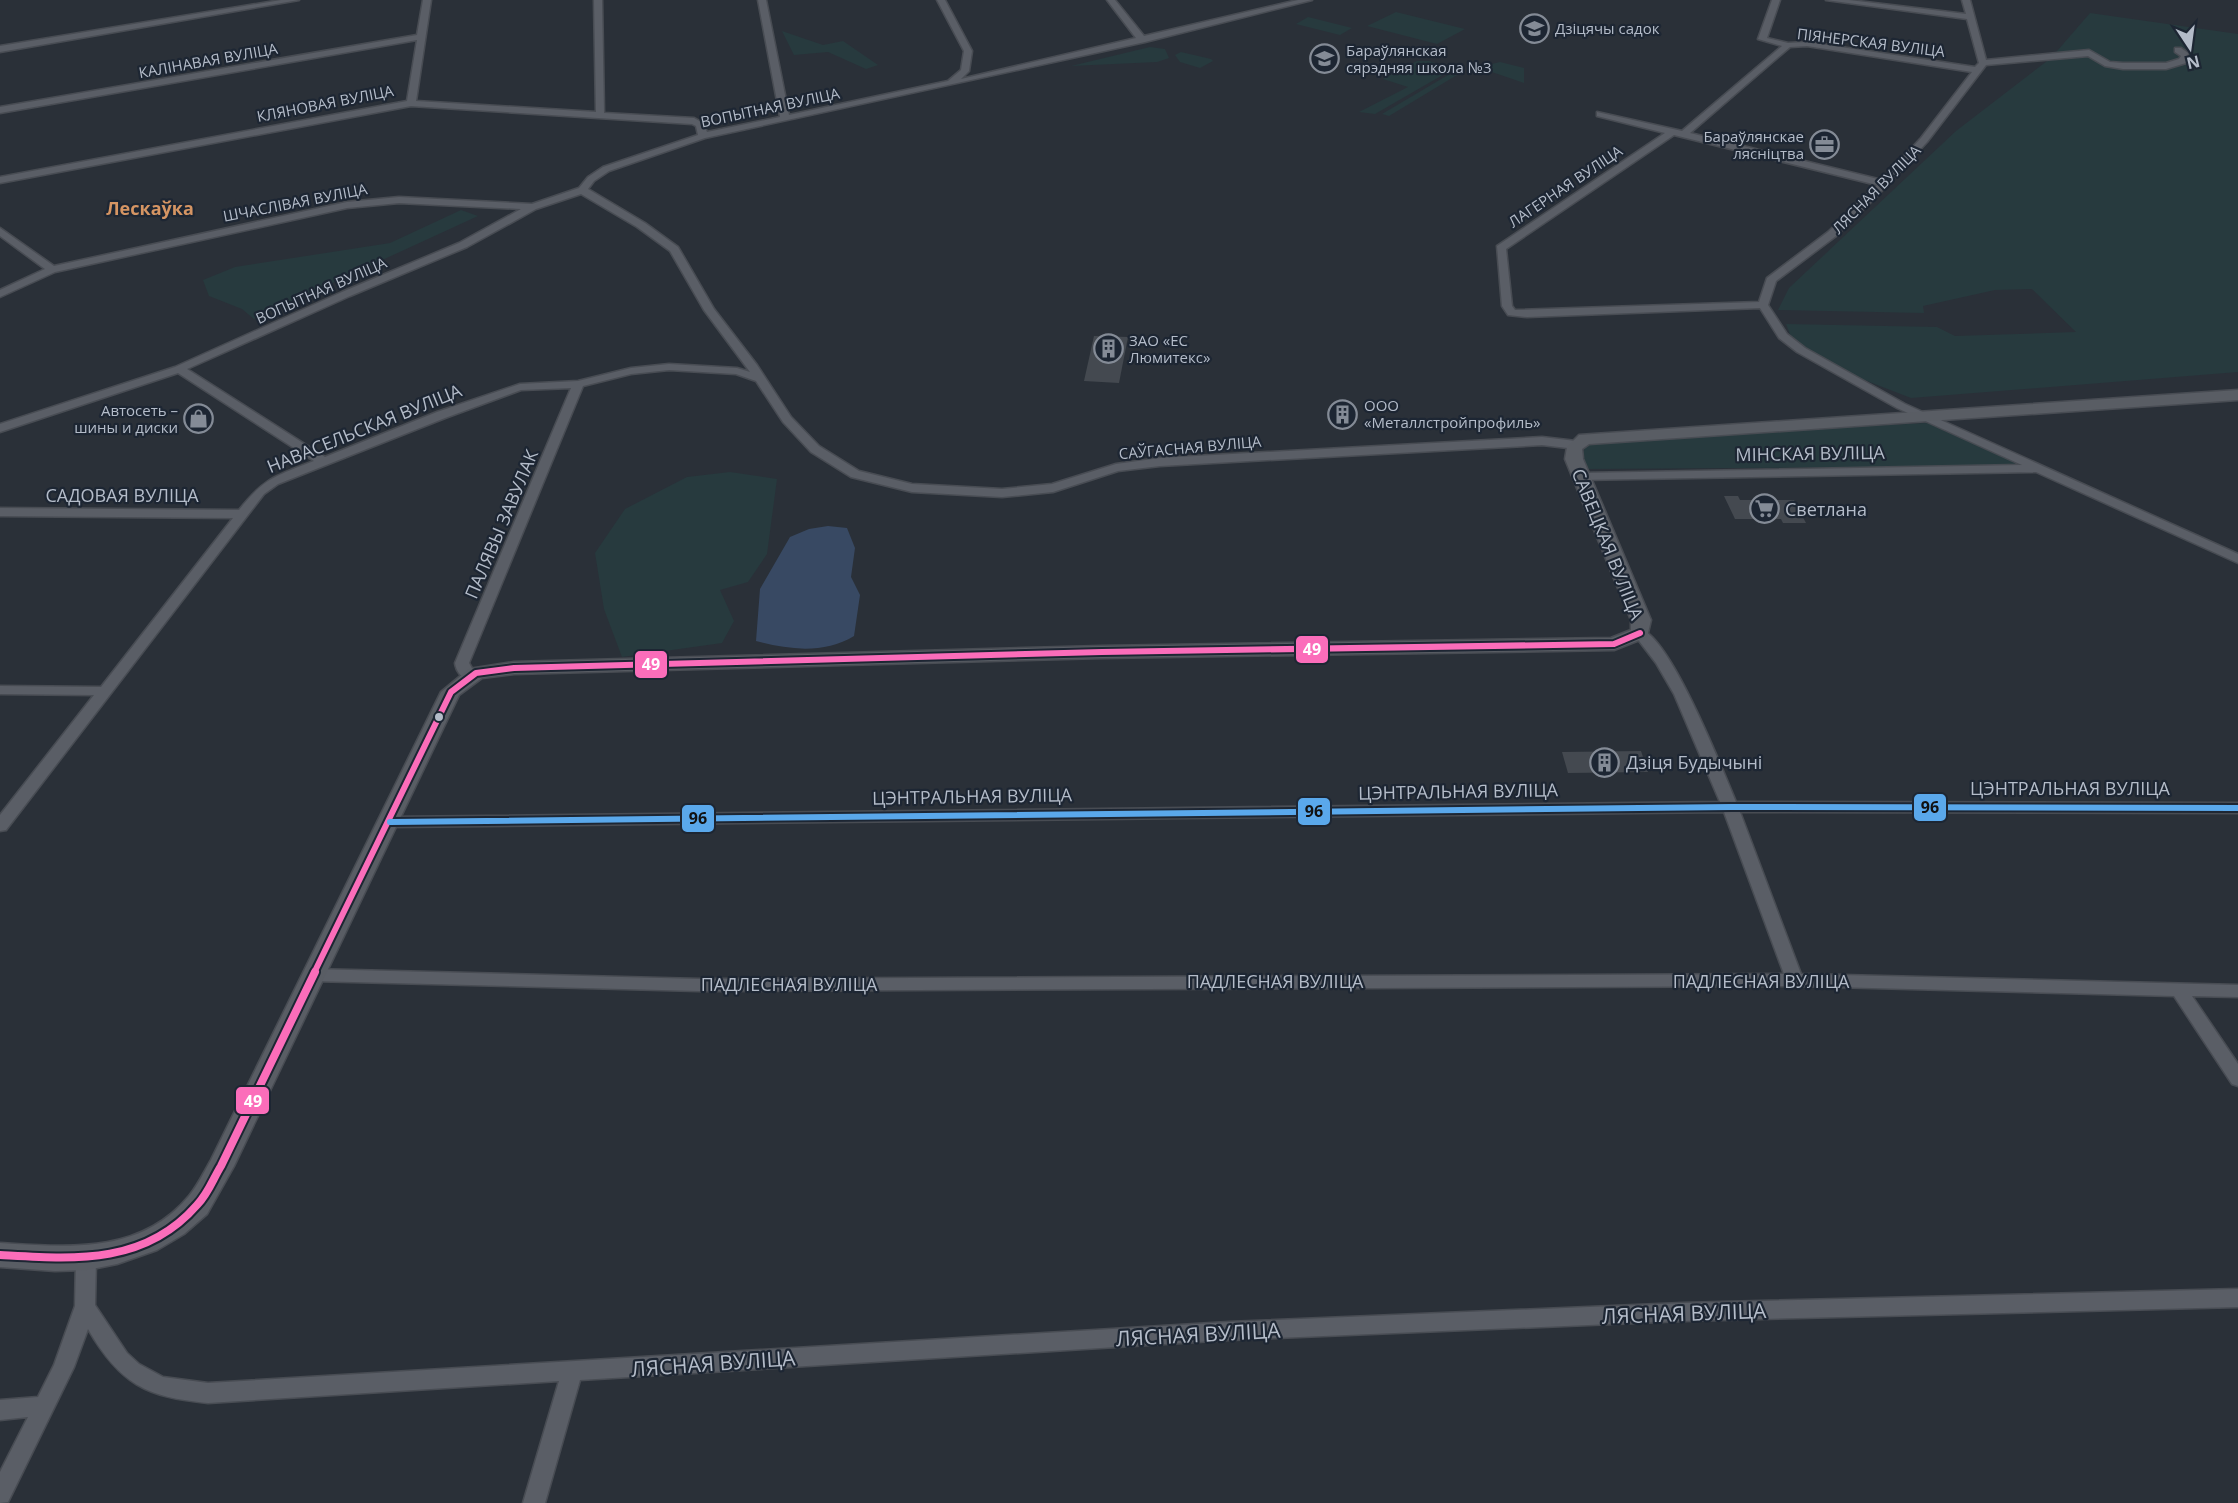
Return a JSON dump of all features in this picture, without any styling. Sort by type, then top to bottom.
[{"type":"main road","name":"МІНСКАЯ ВУЛІЦА","points":[[1581,442],[2238,396]]},
{"type":"main road","name":"САВЕЦКАЯ ВУЛІЦА","points":[[1581,442],[1572,451],[1641,620],[1640,633]]},
{"type":"main road","points":[[0,1255],[86,1259],[126,1249],[153,1239],[179,1223],[198,1205],[221,1166],[312,975],[460,685],[495,668],[1102,652],[1573,646],[1614,644],[1640,633]]},
{"type":"street","points":[[0,49],[295,0]]},
{"type":"street","points":[[411,103],[427,0]]},
{"type":"street","points":[[598,0],[600,113]]},
{"type":"street","points":[[762,0],[785,119]]},
{"type":"street","points":[[941,0],[968,51],[965,71],[944,86]]},
{"type":"street","points":[[1111,0],[1137,35],[1145,40]]},
{"type":"street","points":[[1289,0],[1298,3]]},
{"type":"street","name":"ВОПЫТНАЯ ВУЛІЦА","points":[[0,428],[179,369],[346,294],[463,245],[533,207],[582,190],[591,179],[606,169],[703,136],[944,86],[1308,0]]},
{"type":"street","name":"ПІЯНЕРСКАЯ ВУЛІЦА","points":[[1776,0],[1762,39],[1788,45],[1807,44],[1980,66]]},
{"type":"street","points":[[1830,0],[1969,17]]},
{"type":"street","points":[[1966,0],[1980,66],[2089,53],[2108,64],[2166,66],[2183,61],[2185,55],[2178,50]]},
{"type":"street","name":"КАЛІНАВАЯ ВУЛІЦА","points":[[0,110],[420,37]]},
{"type":"street","points":[[1684,134],[1788,45]]},
{"type":"street","name":"ЛЯСНАЯ ВУЛІЦА","points":[[1763,305],[1771,280],[1832,234],[1883,183],[1924,140],[1980,66]]},
{"type":"street","name":"КЛЯНОВАЯ ВУЛІЦА","points":[[0,180],[411,103],[600,113],[706,122]]},
{"type":"street","points":[[1600,114],[1883,183]]},
{"type":"street","points":[[694,121],[700,125],[703,136]]},
{"type":"street","points":[[718,123],[753,125]]},
{"type":"street","name":"ЛАГЕРНАЯ ВУЛІЦА","points":[[1672,132],[1501,248],[1507,306],[1512,313],[1763,305]]},
{"type":"street","name":"САЎГАСНАЯ ВУЛІЦА","points":[[582,190],[641,225],[674,249],[682,259],[708,310],[753,367],[758,378],[801,434],[838,466],[872,480],[936,490],[992,493],[1066,486],[1116,468],[1184,460],[1531,441],[1581,442]]},
{"type":"street","name":"ШЧАСЛІВАЯ ВУЛІЦА","points":[[0,294],[52,270],[370,202],[399,200],[533,207]]},
{"type":"street","points":[[0,231],[52,270]]},
{"type":"street","points":[[1763,305],[1783,336],[1801,350],[1926,417]]},
{"type":"street","name":"НАВАСЕЛЬСКАЯ ВУЛІЦА","points":[[0,826],[267,486],[323,461],[520,387],[578,384],[631,371],[669,367],[738,371],[758,378]]},
{"type":"street","points":[[179,369],[323,461]]},
{"type":"street","name":"ПАЛЯВЫ ЗАВУЛАК","points":[[460,685],[462,663],[578,384]]},
{"type":"street","name":"МІНСКАЯ ВУЛІЦА","points":[[1926,417],[2238,559]]},
{"type":"street","name":"МІНСКАЯ ВУЛІЦА","points":[[1582,477],[2039,469]]},
{"type":"street","name":"САДОВАЯ ВУЛІЦА","points":[[0,512],[243,514]]},
{"type":"street","name":"САВЕЦКАЯ ВУЛІЦА","points":[[1640,633],[1656,651],[1680,688],[1731,807],[1795,980]]},
{"type":"street","points":[[0,690],[104,691]]},
{"type":"street","name":"ЦЭНТРАЛЬНАЯ ВУЛІЦА","points":[[390,822],[1731,807],[2238,808]]},
{"type":"street","name":"ПАДЛЕСНАЯ ВУЛІЦА","points":[[312,975],[699,985],[1795,980],[2238,990]]},
{"type":"street","points":[[2179,990],[2238,1079]]},
{"type":"street","points":[[0,1495],[64,1366],[85,1306],[86,1259]]},
{"type":"street","name":"ЛЯСНАЯ ВУЛІЦА","points":[[85,1306],[109,1347],[124,1366],[160,1388],[180,1392],[208,1393],[1229,1331],[1683,1312],[2238,1298]]},
{"type":"street","points":[[534,1503],[572,1372]]},
{"type":"street","points":[[0,1410],[44,1406]]},
{"type":"green space","points":[[1396,12],[1465,29],[1437,44],[1367,26]]},
{"type":"green space","points":[[2090,13],[2238,34],[2238,372],[1911,398],[1849,374],[1793,342],[1786,324],[1937,327],[1955,336],[2076,332],[2032,289],[1995,290],[1923,306],[1924,313],[1778,310],[1789,288],[1956,131],[2051,58]]},
{"type":"green space","points":[[1308,17],[1352,28],[1340,35],[1296,24]]},
{"type":"green space","points":[[782,31],[823,45],[843,41],[878,65],[866,69],[828,52],[794,55]]},
{"type":"green space","points":[[1150,47],[1165,49],[1169,58],[1157,62],[1071,66]]},
{"type":"green space","points":[[1181,52],[1213,61],[1200,68],[1180,62],[1175,55]]},
{"type":"green space","points":[[1417,61],[1429,61],[1453,69],[1375,114],[1359,112],[1408,87],[1383,79]]},
{"type":"green space","points":[[1500,62],[1524,68],[1524,83],[1486,70],[1488,65]]},
{"type":"green space","points":[[1448,75],[1457,75],[1389,116],[1382,114]]},
{"type":"green space","points":[[461,210],[478,216],[254,319],[242,309],[209,296],[203,280],[235,267],[390,243]]},
{"type":"green space","points":[[1927,423],[2023,466],[1583,469],[1583,452],[1587,445],[1607,439]]},
{"type":"green space","points":[[730,472],[777,479],[767,554],[748,582],[720,590],[734,621],[722,643],[622,657],[604,609],[595,553],[625,509],[687,477]]},
{"type":"water","points":[[828,526],[847,528],[855,548],[851,577],[860,595],[854,636],[831,646],[806,649],[781,647],[756,641],[760,589],[790,537],[809,529]]},
{"type":"building","name":"Бараўлянскае лясніцтва","points":[[1819,137],[1834,141],[1824,151],[1809,148]]},
{"type":"building","name":"ЗАО «ЕС Люмитекс»","points":[[1094,336],[1128,337],[1119,383],[1084,381]]},
{"type":"building","name":"Светлана","points":[[1724,496],[1738,496],[1740,500],[1794,500],[1806,523],[1783,523],[1781,519],[1735,519]]},
{"type":"building","name":"Дзіця Будычыні","points":[[1641,751],[1648,772],[1568,773],[1562,752]]},
{"type":"transit line","name":"49","points":[[0,1255],[66,1259],[102,1256],[132,1247],[161,1234],[186,1217],[201,1202],[221,1166],[451,692],[476,673],[514,668],[1102,652],[1614,644],[1640,633]]},
{"type":"transit line","name":"96","points":[[390,822],[1731,807],[2238,808]]},
{"type":"place","name":"Дзіцячы садок","points":[[1534,28]]},
{"type":"place","name":"Бараўлянская сярэдняя школа №3","points":[[1325,59]]},
{"type":"place","name":"Бараўлянскае лясніцтва","points":[[1825,145]]},
{"type":"place","name":"ЗАО «ЕС Люмитекс»","points":[[1108,349]]},
{"type":"place","name":"ООО «Металлстройпрофиль»","points":[[1343,414]]},
{"type":"place","name":"Автосеть – шины и диски","points":[[199,419]]},
{"type":"place","name":"Светлана","points":[[1764,509]]},
{"type":"place","name":"Дзіця Будычыні","points":[[1605,762]]},
{"type":"district","name":"Лескаўка","points":[[150,208]]}]
